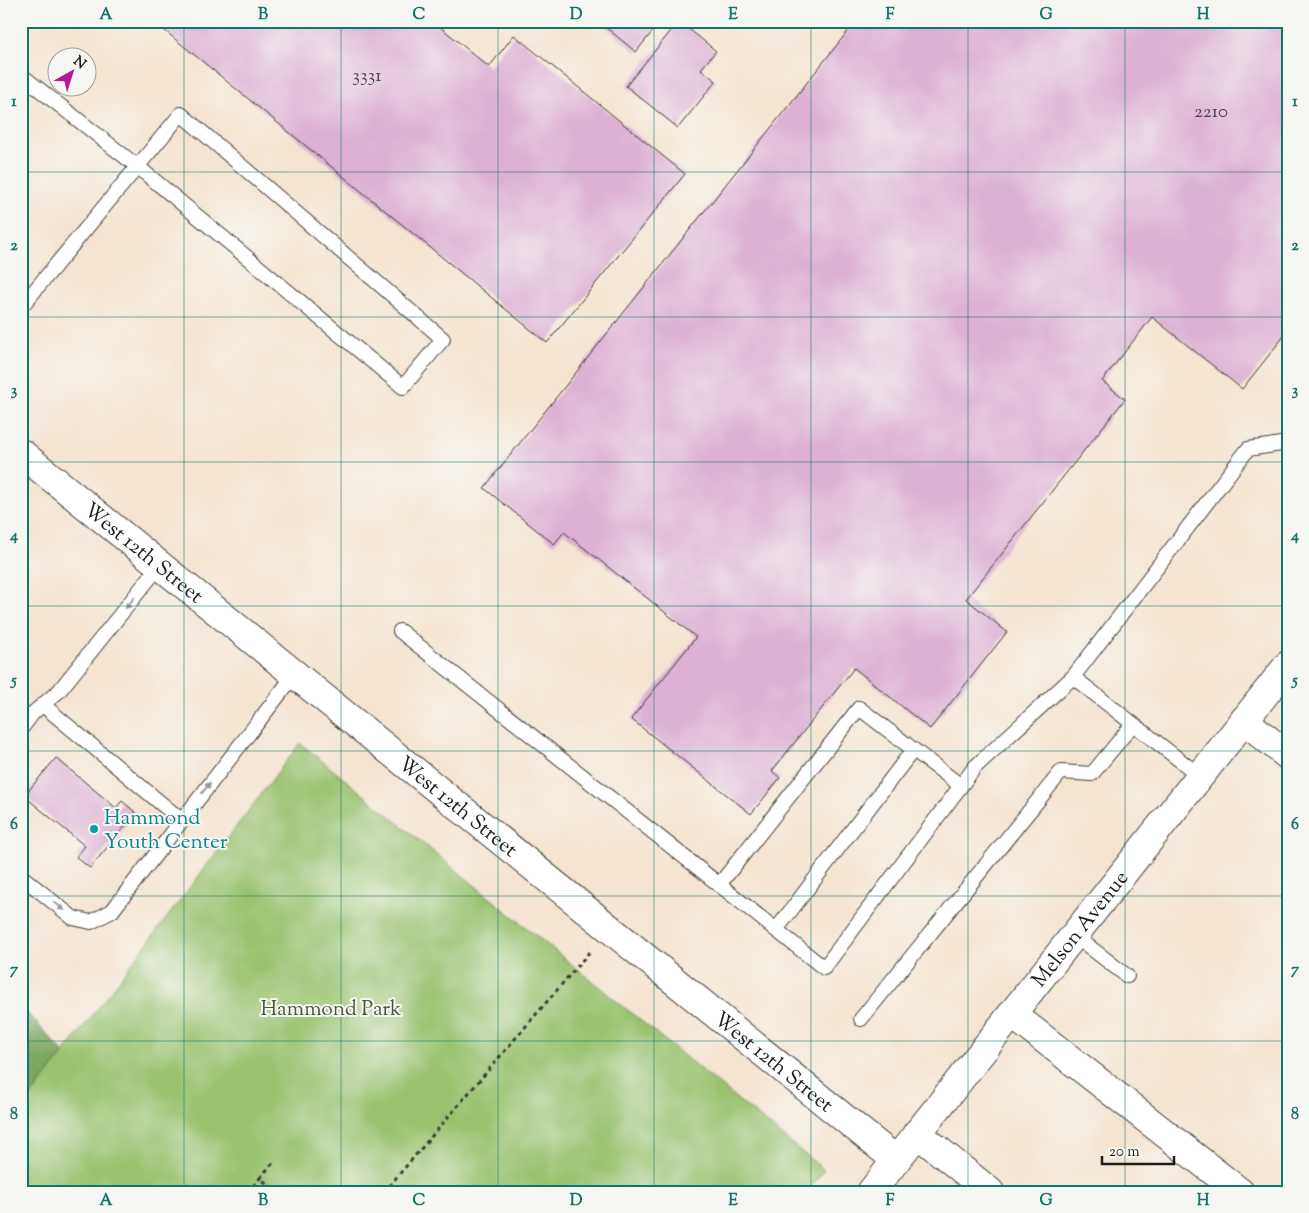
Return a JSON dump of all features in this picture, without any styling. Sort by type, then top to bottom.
[{"type":"street","name":"West 12th Street","points":[[21,453],[896,1160]]},
{"type":"street","name":"Melson Avenue","points":[[871,1192],[1288,664]]},
{"type":"street","points":[[1244,720],[1288,756]]},
{"type":"street","points":[[1012,1014],[1240,1192]]},
{"type":"street","points":[[916,1134],[990,1192]]},
{"type":"lane","points":[[21,75],[138,167],[403,387],[443,339],[181,114],[138,167],[21,307]]},
{"type":"lane","points":[[400,631],[824,968],[975,767],[1073,676],[1248,449],[1288,443]]},
{"type":"lane","points":[[21,729],[33,713],[59,691],[160,565]]},
{"type":"lane","points":[[21,876],[73,918],[91,922],[112,911],[295,674]]},
{"type":"lane","points":[[1073,676],[1200,776]]},
{"type":"lane","points":[[43,705],[181,820]]},
{"type":"lane","points":[[719,885],[859,708],[961,786]]},
{"type":"lane","points":[[861,1019],[1061,772],[1092,774],[1133,724]]},
{"type":"lane","points":[[776,930],[913,750]]},
{"type":"lane","points":[[1074,934],[1128,976]]},
{"type":"path","points":[[384,1192],[592,949]]},
{"type":"path","points":[[248,1192],[273,1163]]},
{"type":"path","points":[[260,1178],[277,1192]]},
{"type":"green space","name":"Hammond Park","points":[[300,743],[824,1170],[807,1192],[21,1192],[21,1109]]},
{"type":"green space","points":[[21,1006],[64,1053],[21,1109]]},
{"type":"building","points":[[153,21],[433,21],[489,67],[514,35],[685,174],[547,343]]},
{"type":"building","points":[[598,21],[661,21],[636,52]]},
{"type":"building","points":[[679,21],[716,51],[701,69],[716,81],[678,128],[626,86]]},
{"type":"building","points":[[856,21],[1277,21],[1288,30],[1288,331],[1242,389],[1152,317],[1102,381],[1125,399],[966,599],[1007,632],[930,729],[854,668],[772,771],[780,778],[751,814],[631,719],[696,637],[564,532],[554,544],[484,488]]},
{"type":"building","name":"Hammond Youth Center","points":[[56,758],[116,808],[122,801],[136,813],[90,868],[76,857],[85,846],[24,796]]},
{"type":"place","name":"Hammond Youth Center","points":[[94,829]]}]
